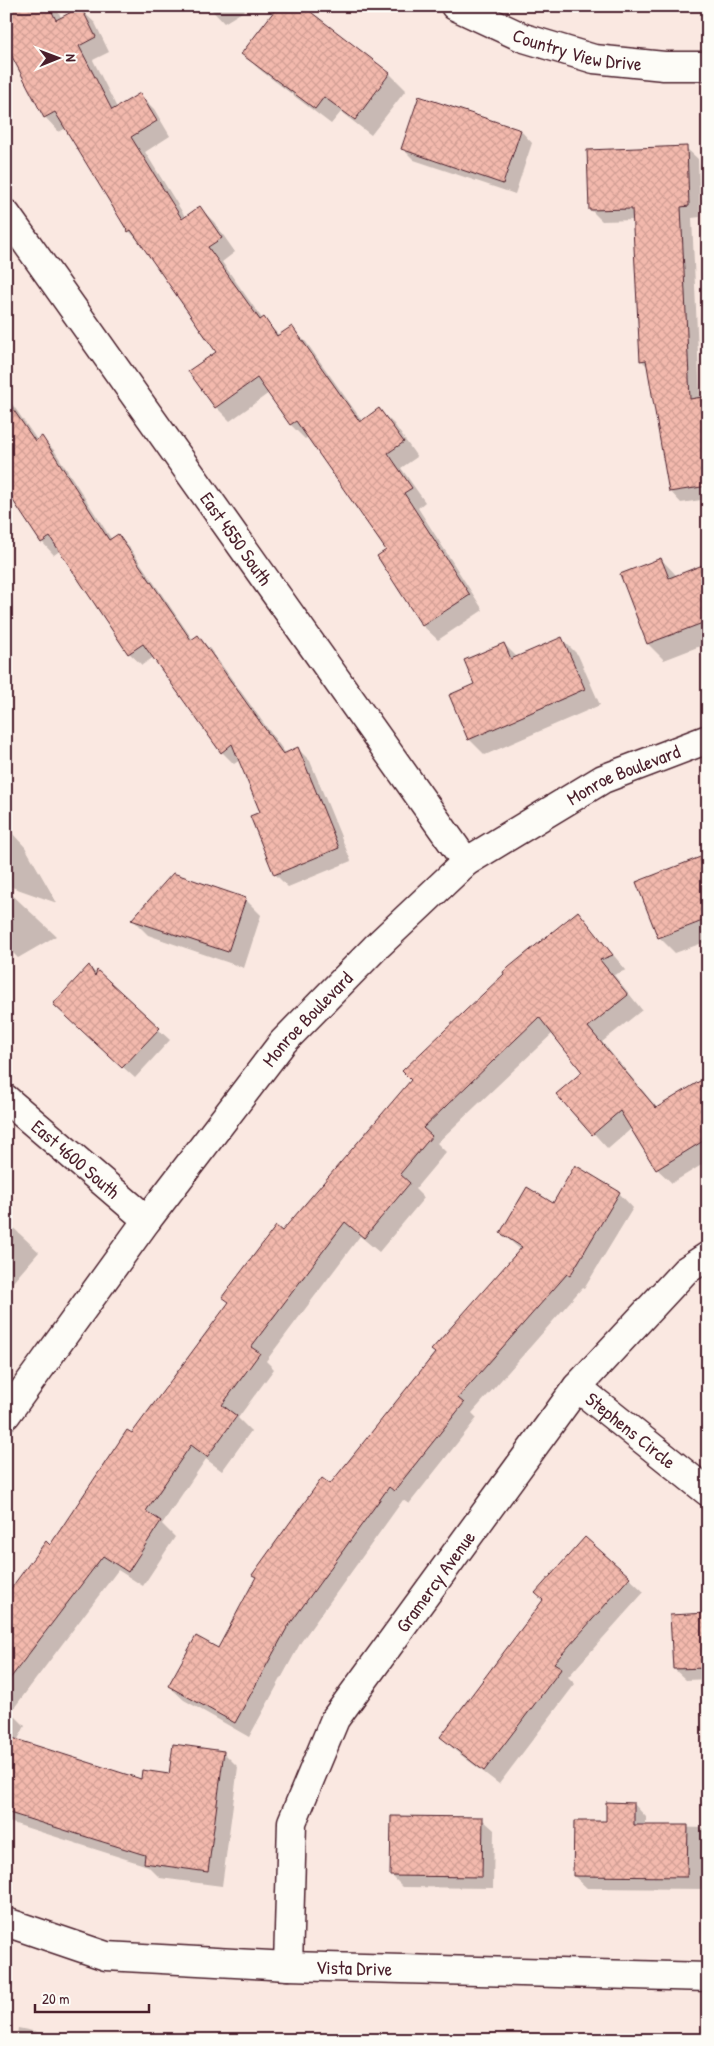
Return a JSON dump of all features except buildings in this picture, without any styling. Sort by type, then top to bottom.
[{"type":"street","name":"Country View Drive","points":[[455,6],[524,38],[594,59],[664,66],[708,66]]},
{"type":"street","name":"East 4550 South","points":[[6,214],[466,862]]},
{"type":"street","name":"Monroe Boulevard","points":[[6,1415],[147,1220],[283,1042],[375,948],[466,862],[603,779],[708,739]]},
{"type":"street","name":"East 4600 South","points":[[6,1099],[147,1220]]},
{"type":"street","name":"Gramercy Avenue","points":[[288,1966],[292,1822],[335,1719],[577,1387],[685,1271],[708,1256]]},
{"type":"street","name":"Stephens Circle","points":[[577,1387],[708,1492]]},
{"type":"street","name":"Vista Drive","points":[[6,1922],[106,1956],[288,1966],[708,1978]]}]
